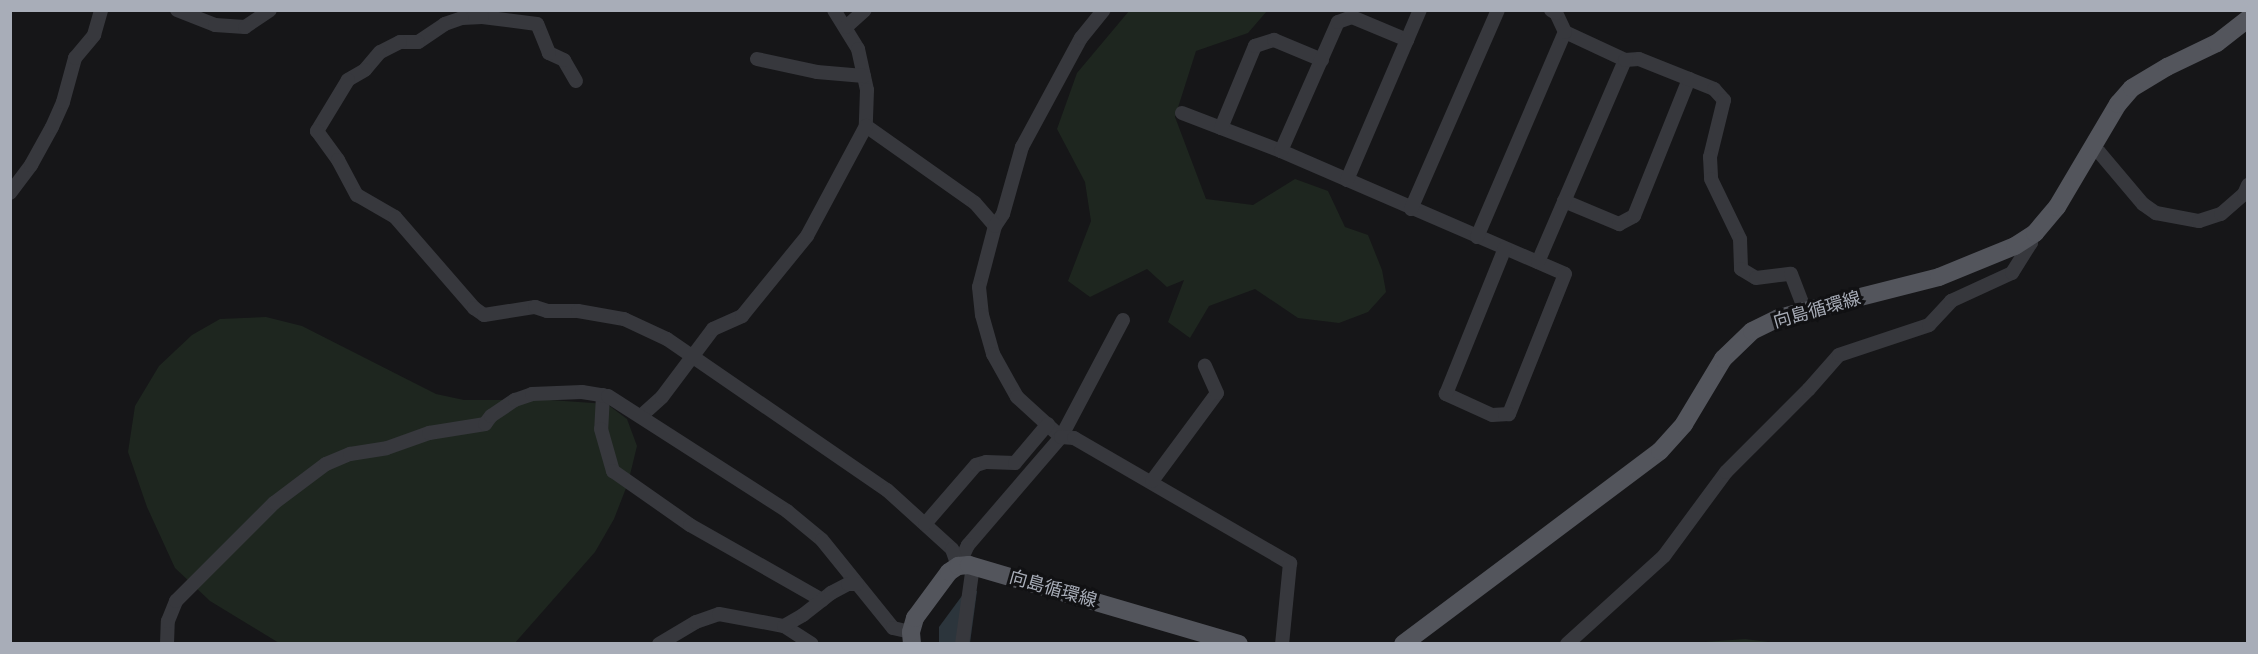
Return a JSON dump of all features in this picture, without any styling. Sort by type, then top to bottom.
[{"type":"main road","name":"向島循環線","points":[[1403,644],[1660,451],[1684,424],[1722,359],[1752,331],[1779,318],[1939,277],[2015,246],[2027,238],[2057,207],[2118,104],[2132,88],[2217,43],[2247,19]]},
{"type":"main road","name":"向島循環線","points":[[966,566],[1239,644]]},
{"type":"main road","points":[[908,635],[915,618],[949,572],[966,566]]},
{"type":"street","points":[[10,193],[31,165],[52,127],[63,102],[75,58],[94,34],[101,10]]},
{"type":"street","points":[[177,10],[215,25],[245,27],[270,10]]},
{"type":"street","points":[[641,416],[662,397],[713,330],[742,316],[807,236],[866,126],[864,76],[858,49],[834,10]]},
{"type":"street","points":[[846,27],[865,10]]},
{"type":"street","points":[[1104,10],[1081,38],[1022,147],[1003,214],[995,226],[979,287],[982,315],[993,354],[1017,397],[1061,437],[1074,438],[1290,563],[1282,644]]},
{"type":"street","points":[[1347,180],[1420,10]]},
{"type":"street","points":[[1411,209],[1498,10]]},
{"type":"street","points":[[1551,10],[1556,13],[1565,33],[1625,60],[1639,59],[1714,89],[1724,100],[1710,158],[1711,180],[1740,238],[1741,269],[1756,278],[1791,274],[1805,311]]},
{"type":"street","points":[[576,81],[564,60],[549,53],[537,24],[482,16],[462,18],[445,24],[418,42],[400,42],[380,52],[365,70],[348,80],[317,131],[338,159],[357,195],[394,217],[474,308],[484,315],[536,307],[547,311],[578,311],[624,319],[667,339],[752,400],[887,490],[952,549],[966,566]]},
{"type":"street","points":[[1281,151],[1338,22],[1352,18],[1407,40]]},
{"type":"street","points":[[1478,237],[1565,33]]},
{"type":"street","points":[[1221,128],[1255,46],[1274,40],[1322,60]]},
{"type":"street","points":[[757,59],[817,72],[864,76]]},
{"type":"street","points":[[1538,262],[1625,60]]},
{"type":"street","points":[[1564,201],[1619,224],[1634,216],[1689,79]]},
{"type":"street","points":[[1182,113],[1281,151],[1411,209],[1506,248],[1565,274],[1509,414],[1492,415],[1446,394],[1506,248]]},
{"type":"street","points":[[866,126],[975,203],[995,226]]},
{"type":"street","points":[[2093,149],[2143,204],[2156,213],[2199,221],[2210,218],[2221,214],[2244,194],[2247,185]]},
{"type":"street","points":[[1567,644],[1664,555],[1726,472],[1809,389],[1839,355],[1929,325],[1951,301],[2012,273],[2031,243],[2027,238]]},
{"type":"street","points":[[962,644],[968,545],[1061,437],[1123,320]]},
{"type":"street","points":[[1152,482],[1217,393],[1205,366]]},
{"type":"street","points":[[167,644],[168,621],[176,601],[274,503],[326,464],[350,454],[387,448],[429,433],[485,424],[491,416],[515,400],[532,394],[582,392],[603,395],[641,416],[787,511],[822,540],[893,628],[908,635],[896,644]]},
{"type":"street","points":[[603,395],[601,429],[613,471],[690,525],[822,600]]},
{"type":"street","points":[[925,524],[976,465],[986,462],[1015,463],[1048,424]]},
{"type":"street","points":[[784,626],[848,584],[857,584]]},
{"type":"street","points":[[658,644],[696,622],[719,614],[784,626],[812,644]]},
{"type":"shaded area","points":[[1129,11],[1267,11],[1248,33],[1196,51],[1175,117],[1206,199],[1253,205],[1295,179],[1328,191],[1345,227],[1368,235],[1382,270],[1386,292],[1368,312],[1339,323],[1298,318],[1255,289],[1209,306],[1190,338],[1168,322],[1184,280],[1167,287],[1147,269],[1090,297],[1068,281],[1091,221],[1085,182],[1057,129],[1077,73]]},
{"type":"shaded area","points":[[266,317],[302,326],[436,394],[464,400],[550,400],[607,404],[627,419],[637,446],[628,483],[614,519],[595,552],[514,644],[279,643],[210,601],[175,568],[147,507],[128,452],[135,406],[159,366],[192,335],[220,319]]},
{"type":"shaded area","points":[[967,589],[977,591],[970,643],[939,643],[939,627]]},
{"type":"shaded area","points":[[1745,639],[1776,643],[1692,643]]}]
